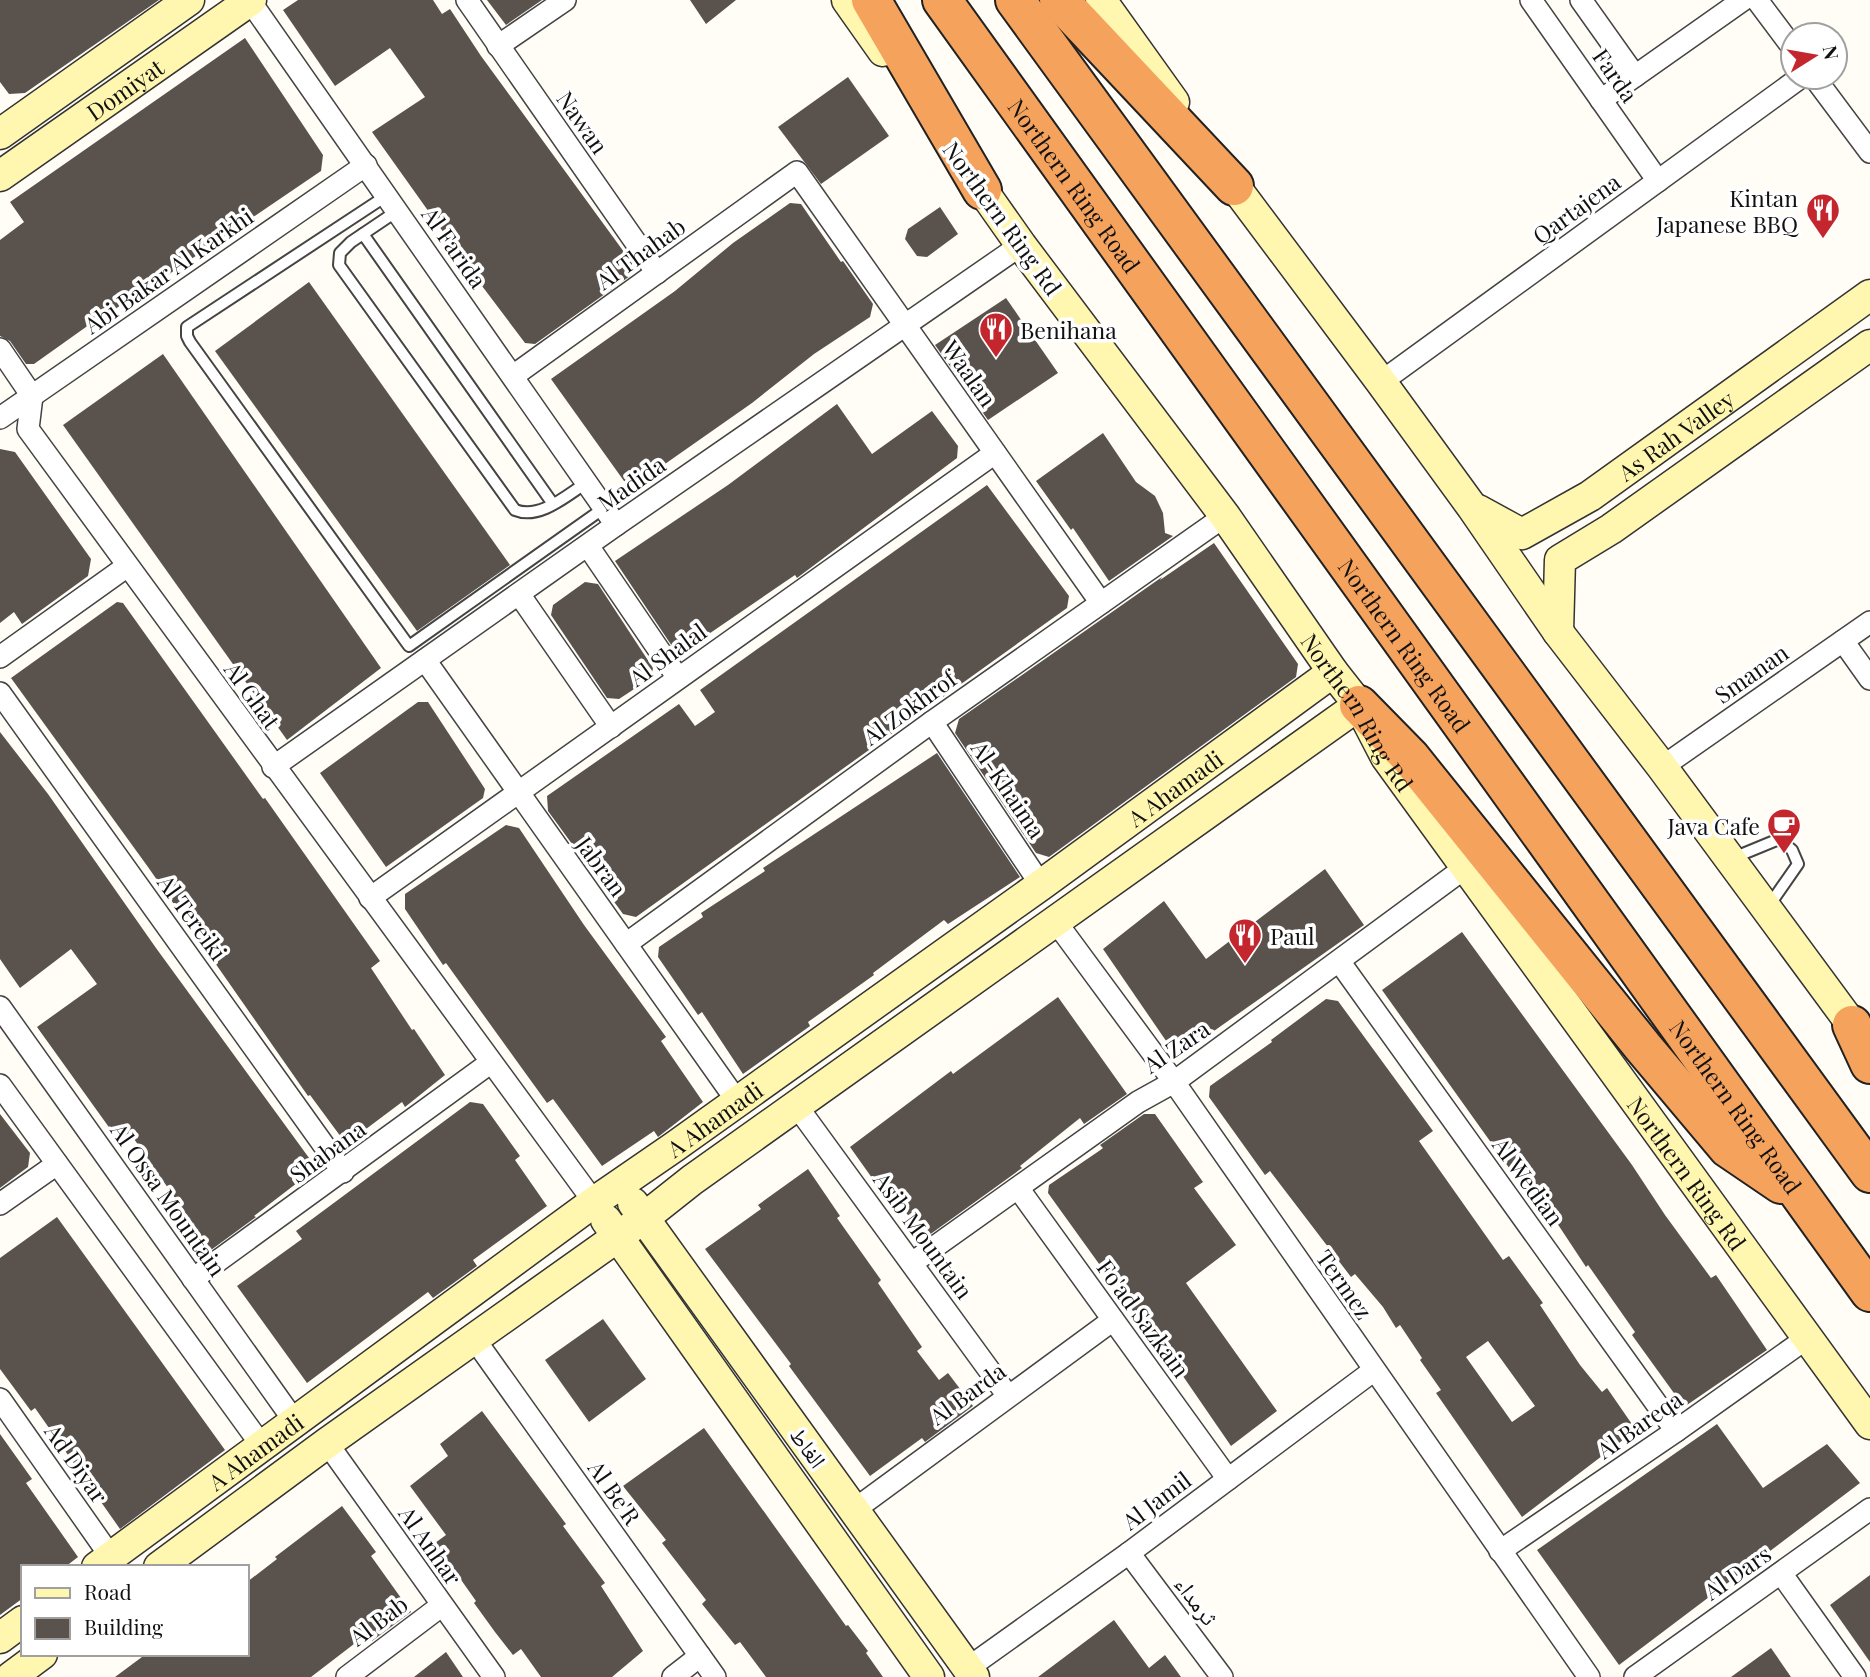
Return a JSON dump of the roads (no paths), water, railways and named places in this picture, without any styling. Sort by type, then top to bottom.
[{"type":"highway","points":[[871,0],[982,190]]},
{"type":"highway","name":"Northern Ring Road","points":[[942,0],[1870,1292]]},
{"type":"highway","points":[[1015,0],[1870,1174]]},
{"type":"highway","points":[[1059,0],[1234,186]]},
{"type":"highway","points":[[1359,705],[1410,757],[1643,1047],[1728,1148],[1803,1199]]},
{"type":"highway","points":[[1861,1037],[1870,1064]]},
{"type":"street","name":"Domiyat","points":[[0,134],[189,0]]},
{"type":"street","name":"Domiyat","points":[[0,176],[250,0]]},
{"type":"street","name":"Al Farida","points":[[250,0],[610,516]]},
{"type":"street","name":"Nawan","points":[[467,0],[657,273]]},
{"type":"street","points":[[498,47],[565,0]]},
{"type":"street","name":"Northern Ring Rd","points":[[846,0],[1021,245],[1225,516],[1333,672],[1359,705],[1386,757],[1870,1424]]},
{"type":"street","points":[[1101,0],[1234,186],[1472,507],[1558,632],[1662,766],[1861,1037]]},
{"type":"street","name":"Farda","points":[[1531,0],[1658,181]]},
{"type":"street","points":[[1581,0],[1635,76]]},
{"type":"street","points":[[1601,100],[1743,0]]},
{"type":"street","points":[[1757,0],[1779,29]]},
{"type":"street","name":"Qartajena","points":[[1381,382],[1782,91]]},
{"type":"street","points":[[1824,91],[1870,152]]},
{"type":"street","name":"Abi Bakar Al Karkhi","points":[[0,418],[366,165]]},
{"type":"street","name":"Al Thahab","points":[[513,376],[797,172]]},
{"type":"street","name":"Waalan","points":[[797,172],[1101,603]]},
{"type":"street","name":"Madida","points":[[273,767],[588,546],[610,516],[904,325],[1021,245]]},
{"type":"street","name":"As Rah Valley","points":[[1472,507],[1522,534],[1590,496],[1870,295]]},
{"type":"street","name":"As Rah Valley","points":[[1558,632],[1560,560],[1611,528],[1870,345]]},
{"type":"street","points":[[0,349],[32,396]]},
{"type":"street","name":"Al Ghat","points":[[32,396],[28,429],[490,1063]]},
{"type":"street","name":"Al Shalal","points":[[370,898],[995,453]]},
{"type":"street","points":[[1590,496],[1611,528]]},
{"type":"street","name":"Al Zokhrof","points":[[626,944],[932,722],[1225,516]]},
{"type":"street","points":[[588,546],[678,678]]},
{"type":"street","points":[[0,657],[127,567]]},
{"type":"street","points":[[519,594],[611,727]]},
{"type":"street","name":"Smanan","points":[[1662,766],[1870,622]]},
{"type":"street","points":[[1843,641],[1870,679]]},
{"type":"street","name":"Jabran","points":[[425,660],[737,1101]]},
{"type":"street","name":"A Ahamadi","points":[[104,1562],[594,1202],[1041,885],[1333,672]]},
{"type":"street","name":"Al Tereiki","points":[[0,693],[343,1172]]},
{"type":"street","name":"A Ahamadi","points":[[162,1565],[321,1446],[644,1218],[796,1105],[1359,705]]},
{"type":"street","name":"Al-Khaima","points":[[932,722],[1041,885]]},
{"type":"street","name":"Al Zara","points":[[912,1263],[1138,1102],[1174,1082],[1466,867]]},
{"type":"street","name":"Termez","points":[[1056,922],[1174,1082],[1373,1371],[1589,1677]]},
{"type":"street","name":"Al Wedian","points":[[1339,961],[1676,1431]]},
{"type":"street","name":"Al Ossa Mountain","points":[[0,1007],[295,1422]]},
{"type":"street","points":[[490,1063],[594,1202]]},
{"type":"street","name":"Shabana","points":[[193,1279],[490,1063]]},
{"type":"street","points":[[0,1085],[283,1475]]},
{"type":"street","name":"Asib Mountain","points":[[796,1105],[1008,1396]]},
{"type":"street","points":[[674,1147],[638,1183],[652,1201],[692,1180]]},
{"type":"street","points":[[0,1204],[57,1164]]},
{"type":"street","name":"الغاط","points":[[620,1185],[971,1673]]},
{"type":"street","name":"Fo'ad Sazkain","points":[[1018,1188],[1228,1479]]},
{"type":"street","name":"الغاط","points":[[594,1202],[929,1677]]},
{"type":"street","points":[[534,1246],[582,1224],[594,1241],[557,1278]]},
{"type":"street","name":"Al Barda","points":[[854,1510],[1113,1320]]},
{"type":"street","name":"Al Be'R","points":[[473,1337],[715,1677]]},
{"type":"street","name":"Al Bareqa","points":[[1500,1551],[1807,1338]]},
{"type":"street","name":"Al Jamil","points":[[971,1673],[1373,1371]]},
{"type":"street","name":"Ad Diyar","points":[[2,1406],[104,1562]]},
{"type":"street","points":[[295,1422],[321,1446]]},
{"type":"street","name":"Al Anhar","points":[[321,1446],[494,1677]]},
{"type":"street","name":"Al Dars","points":[[1635,1677],[1870,1509]]},
{"type":"street","name":"ثرمداء","points":[[1129,1553],[1222,1677]]},
{"type":"street","points":[[1781,1573],[1854,1677]]},
{"type":"street","name":"Al Bab","points":[[346,1677],[441,1606]]},
{"type":"street","points":[[0,1637],[21,1622]]},
{"type":"street","points":[[11,1677],[39,1656]]},
{"type":"street","points":[[673,1677],[700,1656]]},
{"type":"lane","points":[[392,204],[340,253],[340,265],[347,276],[515,510],[525,514],[554,504],[586,483]]},
{"type":"lane","points":[[392,204],[187,327],[190,342],[409,646],[610,516]]},
{"type":"lane","points":[[363,234],[554,504]]},
{"type":"lane","points":[[1730,859],[1779,839],[1792,850],[1798,864],[1767,909]]},
{"type":"place","name":"Kintan Japanese BBQ","points":[[1823,240]]},
{"type":"place","name":"Benihana","points":[[996,359]]},
{"type":"place","name":"Java Cafe","points":[[1784,855]]},
{"type":"place","name":"Paul","points":[[1245,965]]}]
